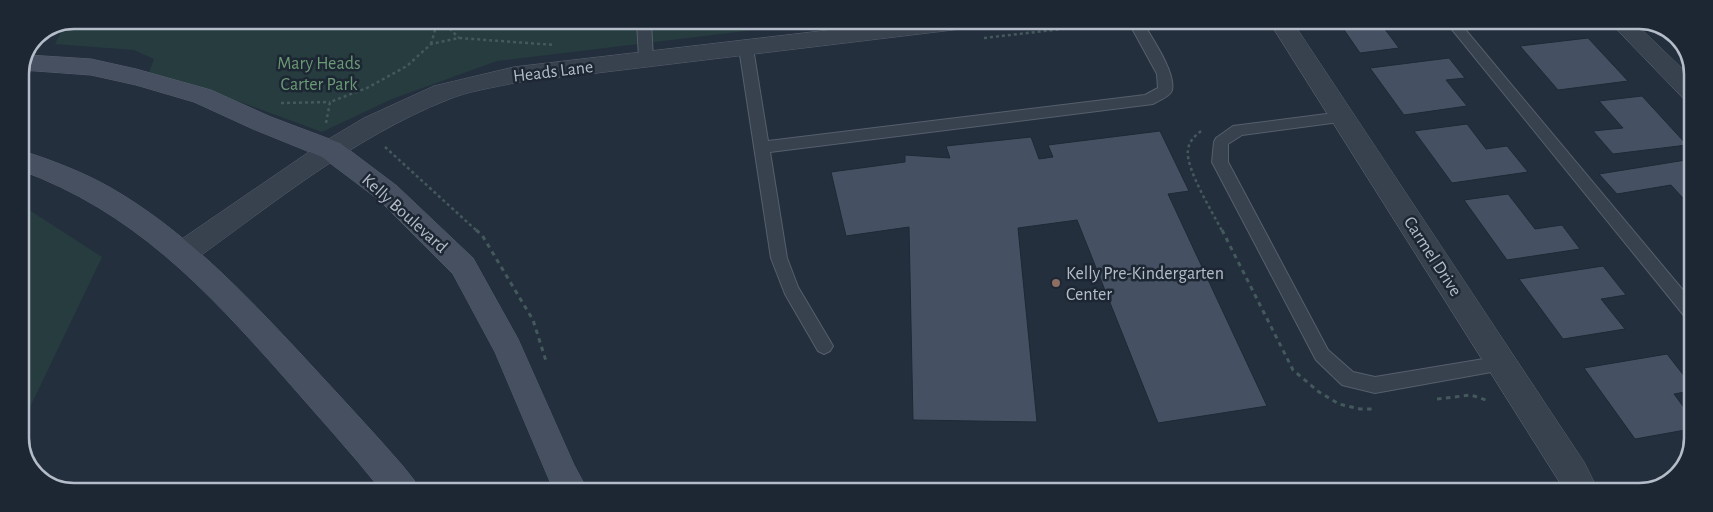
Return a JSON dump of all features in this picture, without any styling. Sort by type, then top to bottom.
[{"type":"main road","name":"Kelly Boulevard","points":[[30,63],[91,67],[136,77],[202,96],[262,123],[331,150],[388,193],[463,266],[508,348],[567,483]]},
{"type":"main road","points":[[29,163],[48,168],[107,198],[183,253],[252,321],[396,483]]},
{"type":"street","name":"Carmel Drive","points":[[1285,29],[1578,483]]},
{"type":"street","points":[[1628,29],[1684,85]]},
{"type":"street","name":"Heads Lane","points":[[183,253],[331,150],[374,124],[442,92],[514,75],[646,59],[746,48],[972,30]]},
{"type":"lane","points":[[644,29],[646,59]]},
{"type":"lane","points":[[762,147],[1148,100],[1165,90],[1164,74],[1134,29]]},
{"type":"lane","points":[[1458,29],[1684,303]]},
{"type":"lane","points":[[746,48],[779,258],[791,289],[824,346]]},
{"type":"lane","points":[[1342,117],[1238,130],[1221,142],[1220,162],[1322,355],[1348,380],[1375,385],[1502,364]]},
{"type":"path","points":[[432,44],[436,29]]},
{"type":"path","points":[[449,29],[459,38]]},
{"type":"path","points":[[972,30],[992,29]]},
{"type":"path","points":[[331,150],[325,120],[330,102],[367,88],[407,66],[432,44],[459,38],[556,45]]},
{"type":"path","points":[[391,142],[384,148],[482,235],[533,320],[549,369]]},
{"type":"green space","name":"Mary Heads Carter Park","points":[[74,29],[761,29],[497,61],[392,99],[322,132],[221,95],[148,75],[154,59],[134,50],[55,44],[62,31]]},
{"type":"green space","points":[[29,210],[102,257],[29,409]]},
{"type":"building","points":[[1344,29],[1385,29],[1399,48],[1360,53]]},
{"type":"building","points":[[1588,38],[1628,81],[1558,90],[1520,46]]},
{"type":"building","points":[[1449,58],[1465,78],[1446,80],[1467,106],[1404,115],[1370,68]]},
{"type":"building","points":[[1642,96],[1684,142],[1684,145],[1613,154],[1593,131],[1623,128],[1599,101]]},
{"type":"building","points":[[1467,124],[1486,149],[1507,146],[1528,172],[1452,183],[1414,131]]},
{"type":"building","points":[[1160,131],[1189,191],[1168,194],[1267,406],[1158,423],[1077,220],[1018,228],[1037,422],[913,420],[909,227],[846,236],[831,172],[905,162],[905,155],[950,158],[946,146],[1031,137],[1039,159],[1053,157],[1048,145]]},
{"type":"building","points":[[1684,160],[1684,199],[1671,185],[1617,194],[1599,174]]},
{"type":"building","points":[[1508,194],[1535,229],[1562,225],[1580,249],[1507,260],[1464,200]]},
{"type":"building","points":[[1603,266],[1626,295],[1601,299],[1625,329],[1563,339],[1519,279]]},
{"type":"building","points":[[1667,354],[1684,376],[1684,392],[1674,394],[1684,408],[1684,430],[1635,439],[1584,368]]},
{"type":"place","name":"Kelly Pre-Kindergarten Center","points":[[1056,283]]}]
